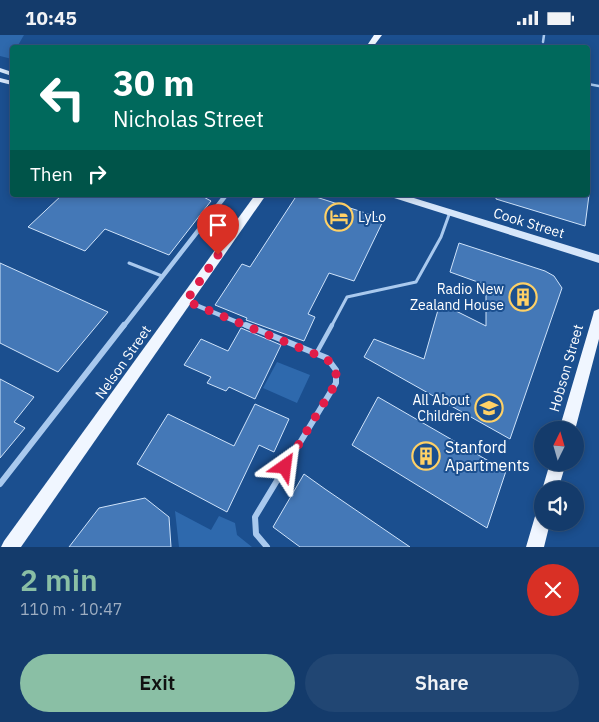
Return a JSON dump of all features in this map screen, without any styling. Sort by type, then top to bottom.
[{"type":"main road","name":"Nelson Street","points":[[10,547],[260,197]]},
{"type":"main road","name":"Cook Street","points":[[401,197],[599,259]]},
{"type":"main road","name":"Hobson Street","points":[[570,421],[599,315]]},
{"type":"main road","points":[[535,547],[539,531]]},
{"type":"street","name":"Nelson Street","points":[[0,484],[224,197]]},
{"type":"street","points":[[186,301],[327,359],[336,370],[336,383],[255,517],[253,527],[256,537],[266,547]]},
{"type":"lane","points":[[543,42],[544,35]]},
{"type":"lane","points":[[316,354],[347,297],[416,282],[441,237],[450,212]]},
{"type":"lane","points":[[129,263],[162,276]]},
{"type":"shaded area","points":[[0,35],[24,35],[18,45],[10,45],[10,58],[0,56]]},
{"type":"shaded area","points":[[277,362],[310,375],[297,403],[263,388]]},
{"type":"shaded area","points":[[175,511],[211,530],[219,516],[235,523],[237,535],[252,547],[179,547]]},
{"type":"building","points":[[60,197],[204,197],[211,201],[169,255],[105,229],[85,251],[28,227]]},
{"type":"building","points":[[296,197],[316,197],[384,219],[354,281],[329,273],[308,314],[315,317],[304,341],[246,320],[247,318],[215,305],[242,264],[250,267]]},
{"type":"building","points":[[496,197],[589,197],[585,226],[496,199]]},
{"type":"building","points":[[459,243],[545,271],[554,276],[562,288],[510,439],[364,357],[374,339],[424,359],[440,303],[486,326],[486,285],[450,272]]},
{"type":"building","points":[[0,263],[108,312],[58,372],[0,343]]},
{"type":"building","points":[[241,328],[281,345],[255,399],[229,387],[226,391],[207,383],[211,377],[184,365],[201,339],[228,351]]},
{"type":"building","points":[[0,379],[34,397],[14,422],[25,428],[0,458]]},
{"type":"building","name":"Stanford Apartments","points":[[378,397],[506,471],[487,528],[352,445]]},
{"type":"building","points":[[255,404],[289,419],[274,452],[259,445],[227,512],[137,464],[168,414],[234,446]]},
{"type":"building","points":[[304,474],[410,547],[300,547],[273,527]]},
{"type":"building","points":[[145,498],[169,517],[171,547],[69,547],[99,508]]},
{"type":"place","name":"LyLo","points":[[339,217]]},
{"type":"place","name":"Radio New Zealand House","points":[[523,297]]},
{"type":"place","name":"All About Children","points":[[489,408]]},
{"type":"place","name":"Stanford Apartments","points":[[426,456]]},
{"type":"route","points":[[218,255],[186,301],[327,359],[336,370],[336,383],[285,467]]}]
